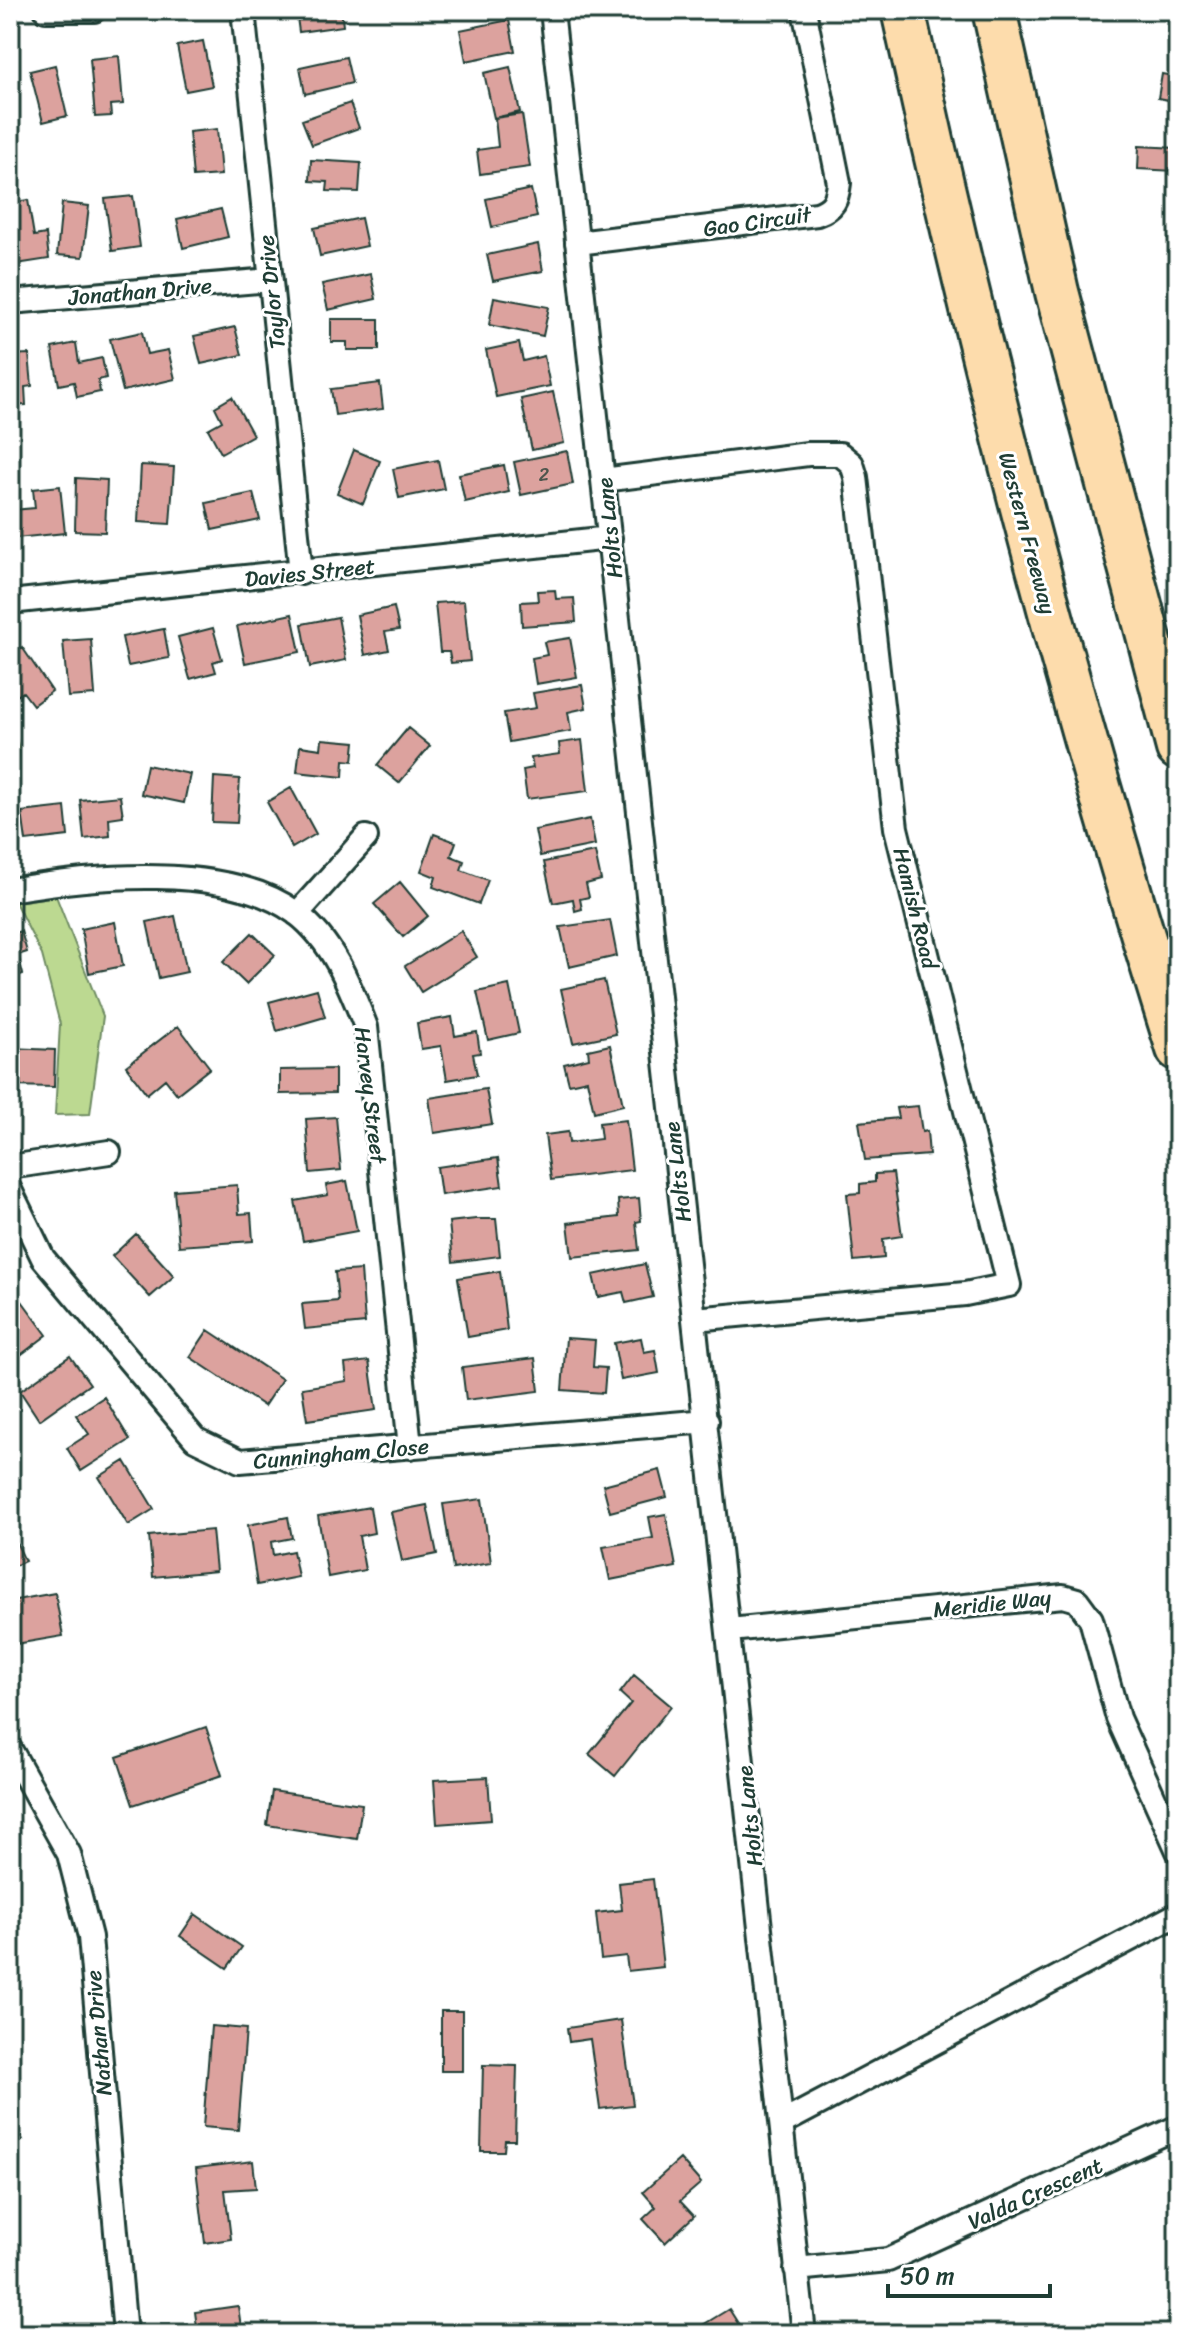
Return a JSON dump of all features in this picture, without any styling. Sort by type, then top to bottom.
[{"type":"highway","name":"Western Freeway","points":[[903,10],[960,270],[1058,648],[1178,1049]]},
{"type":"highway","points":[[994,10],[1057,292],[1178,748]]},
{"type":"street","points":[[46,10],[94,10]]},
{"type":"street","name":"Taylor Drive","points":[[243,10],[301,573]]},
{"type":"street","name":"Holts Lane","points":[[552,10],[804,2334]]},
{"type":"street","name":"Gao Circuit","points":[[577,243],[829,209],[837,198],[839,183],[804,10]]},
{"type":"street","name":"Jonathan Drive","points":[[10,302],[270,280]]},
{"type":"street","name":"Hamish Road","points":[[603,480],[808,454],[840,454],[852,464],[862,512],[877,683],[896,828],[1009,1285],[965,1294],[695,1319]]},
{"type":"street","name":"Davies Street","points":[[10,602],[610,538]]},
{"type":"street","points":[[297,914],[366,837]]},
{"type":"street","name":"Harvey Street","points":[[10,890],[177,875],[246,889],[297,914],[342,966],[366,1027],[410,1447]]},
{"type":"street","points":[[10,1167],[109,1152]]},
{"type":"street","name":"Cunningham Close","points":[[10,1190],[43,1258],[195,1439],[240,1461],[707,1421]]},
{"type":"street","name":"Meridie Way","points":[[730,1630],[1063,1596],[1077,1600],[1091,1619],[1118,1718],[1178,1851]]},
{"type":"street","name":"Nathan Drive","points":[[10,1749],[69,1854],[90,1937],[125,2334]]},
{"type":"street","points":[[782,2123],[1178,1914]]},
{"type":"street","name":"Valda Crescent","points":[[796,2269],[888,2260],[1178,2127]]},
{"type":"green space","points":[[10,715],[19,749],[10,864]]},
{"type":"green space","points":[[56,896],[103,1016],[90,1114],[55,1115],[60,1024],[42,955],[15,902]]},
{"type":"building","points":[[296,10],[341,10],[343,26],[299,32]]},
{"type":"building","points":[[509,20],[515,51],[466,61],[460,30]]},
{"type":"building","points":[[203,41],[212,86],[186,91],[177,46]]},
{"type":"building","points":[[119,56],[123,104],[110,105],[111,116],[95,117],[90,59]]},
{"type":"building","points":[[346,57],[352,83],[305,94],[300,67]]},
{"type":"building","points":[[55,65],[67,116],[43,122],[30,71]]},
{"type":"building","points":[[510,67],[520,112],[494,118],[484,73]]},
{"type":"building","points":[[1162,74],[1178,77],[1178,102],[1158,98]]},
{"type":"building","points":[[350,103],[359,128],[312,145],[302,120]]},
{"type":"building","points":[[522,114],[530,167],[480,174],[477,150],[498,147],[495,118]]},
{"type":"building","points":[[217,129],[221,175],[193,177],[189,132]]},
{"type":"building","points":[[1139,146],[1177,148],[1175,171],[1138,169]]},
{"type":"building","points":[[311,160],[361,163],[359,192],[327,191],[328,182],[310,181]]},
{"type":"building","points":[[531,189],[537,217],[492,227],[486,199]]},
{"type":"building","points":[[133,196],[140,247],[112,251],[105,199]]},
{"type":"building","points":[[28,200],[34,236],[46,234],[49,259],[10,265],[10,203]]},
{"type":"building","points":[[62,203],[89,206],[83,257],[57,255]]},
{"type":"building","points":[[221,209],[228,237],[183,248],[177,219]]},
{"type":"building","points":[[361,218],[367,246],[320,256],[314,228]]},
{"type":"building","points":[[538,244],[543,271],[493,281],[487,255]]},
{"type":"building","points":[[371,274],[376,299],[328,310],[322,284]]},
{"type":"building","points":[[494,297],[549,307],[543,336],[489,325]]},
{"type":"building","points":[[331,319],[379,319],[379,350],[347,350],[347,342],[331,342]]},
{"type":"building","points":[[235,327],[242,355],[201,364],[194,336]]},
{"type":"building","points":[[142,332],[147,354],[168,350],[175,379],[123,391],[110,339]]},
{"type":"building","points":[[76,343],[79,363],[102,358],[106,378],[98,380],[100,392],[77,397],[74,382],[59,385],[52,348]]},
{"type":"building","points":[[519,343],[523,361],[544,356],[550,386],[496,397],[486,350]]},
{"type":"building","points":[[29,354],[32,386],[25,387],[26,405],[10,406],[10,355]]},
{"type":"building","points":[[380,383],[383,409],[335,415],[331,389]]},
{"type":"building","points":[[553,392],[564,443],[532,450],[521,399]]},
{"type":"building","points":[[232,397],[253,435],[221,453],[208,429],[222,421],[215,407]]},
{"type":"building","points":[[354,450],[380,461],[363,504],[337,493]]},
{"type":"building","points":[[567,451],[573,484],[521,495],[514,462]]},
{"type":"building","points":[[438,460],[444,489],[399,498],[393,469]]},
{"type":"building","points":[[141,465],[174,467],[170,524],[138,522]]},
{"type":"building","points":[[504,465],[509,492],[465,502],[459,474]]},
{"type":"building","points":[[76,478],[107,480],[105,532],[75,531]]},
{"type":"building","points":[[60,486],[65,533],[16,538],[13,510],[35,508],[33,489]]},
{"type":"building","points":[[253,493],[260,520],[212,530],[206,503]]},
{"type":"building","points":[[555,590],[556,599],[574,598],[576,622],[522,626],[521,602],[538,601],[537,591]]},
{"type":"building","points":[[464,601],[470,661],[451,663],[449,652],[440,652],[435,603]]},
{"type":"building","points":[[394,607],[399,630],[385,632],[389,650],[365,655],[357,615]]},
{"type":"building","points":[[292,614],[300,652],[245,663],[237,626]]},
{"type":"building","points":[[338,617],[346,660],[310,667],[302,624]]},
{"type":"building","points":[[213,628],[222,659],[213,662],[216,672],[190,679],[178,637]]},
{"type":"building","points":[[164,629],[169,658],[128,666],[122,637]]},
{"type":"building","points":[[570,638],[577,677],[536,684],[532,658],[547,655],[544,642]]},
{"type":"building","points":[[91,639],[95,695],[68,697],[63,641]]},
{"type":"building","points":[[22,647],[52,691],[33,705],[23,692],[14,698],[10,692],[10,656]]},
{"type":"building","points":[[582,685],[586,708],[568,712],[571,731],[509,742],[504,713],[536,708],[533,693]]},
{"type":"building","points":[[408,728],[430,746],[399,783],[377,765]]},
{"type":"building","points":[[322,739],[355,742],[353,761],[344,760],[343,777],[297,772],[300,746],[321,749]]},
{"type":"building","points":[[582,740],[588,791],[527,799],[523,770],[533,768],[531,758],[560,754],[559,743]]},
{"type":"building","points":[[147,765],[190,774],[184,803],[141,794]]},
{"type":"building","points":[[214,777],[240,779],[237,823],[212,822]]},
{"type":"building","points":[[291,788],[316,834],[292,848],[267,802]]},
{"type":"building","points":[[120,796],[123,816],[109,818],[110,836],[84,839],[80,800]]},
{"type":"building","points":[[65,807],[68,836],[26,841],[22,812]]},
{"type":"building","points":[[590,819],[595,845],[540,856],[535,830]]},
{"type":"building","points":[[434,834],[456,842],[451,856],[464,861],[461,870],[488,880],[479,904],[433,887],[436,877],[421,871]]},
{"type":"building","points":[[595,852],[601,880],[586,884],[589,897],[580,899],[582,909],[575,911],[573,899],[553,903],[544,862]]},
{"type":"building","points":[[400,882],[428,916],[403,937],[374,904]]},
{"type":"building","points":[[175,916],[187,972],[159,978],[147,922]]},
{"type":"building","points":[[610,920],[617,956],[569,967],[560,927]]},
{"type":"building","points":[[115,922],[123,966],[89,973],[81,929]]},
{"type":"building","points":[[21,931],[27,952],[18,955],[23,974],[10,978],[10,934]]},
{"type":"building","points":[[461,931],[477,957],[421,992],[405,966]]},
{"type":"building","points":[[252,933],[275,955],[246,984],[223,962]]},
{"type":"building","points":[[604,980],[616,1034],[573,1043],[561,989]]},
{"type":"building","points":[[509,985],[519,1033],[488,1040],[477,992]]},
{"type":"building","points":[[317,989],[325,1017],[277,1031],[269,1002]]},
{"type":"building","points":[[452,1017],[455,1036],[477,1032],[480,1053],[473,1054],[477,1075],[447,1080],[441,1046],[421,1049],[417,1023]]},
{"type":"building","points":[[178,1026],[210,1068],[177,1094],[165,1079],[147,1094],[126,1066]]},
{"type":"building","points":[[610,1045],[623,1105],[594,1112],[587,1080],[569,1084],[564,1064],[589,1058],[588,1050]]},
{"type":"building","points":[[10,1048],[55,1050],[54,1087],[10,1086]]},
{"type":"building","points":[[335,1069],[335,1093],[280,1094],[280,1070]]},
{"type":"building","points":[[486,1089],[492,1124],[434,1133],[429,1098]]},
{"type":"building","points":[[918,1106],[922,1132],[927,1131],[929,1155],[865,1160],[859,1122],[898,1118],[896,1108]]},
{"type":"building","points":[[336,1117],[341,1170],[310,1173],[306,1119]]},
{"type":"building","points":[[626,1120],[632,1170],[551,1180],[545,1135],[568,1132],[569,1143],[601,1139],[599,1123]]},
{"type":"building","points":[[498,1158],[502,1186],[441,1195],[437,1167]]},
{"type":"building","points":[[893,1173],[902,1236],[883,1239],[884,1258],[854,1261],[847,1194],[860,1193],[860,1184],[875,1182],[875,1174]]},
{"type":"building","points":[[347,1181],[357,1231],[303,1241],[295,1201],[328,1195],[326,1185]]},
{"type":"building","points":[[237,1185],[239,1214],[251,1213],[253,1241],[179,1246],[174,1190]]},
{"type":"building","points":[[639,1198],[641,1221],[636,1222],[639,1250],[572,1257],[568,1223],[619,1217],[618,1200]]},
{"type":"building","points":[[496,1219],[500,1256],[453,1262],[449,1222]]},
{"type":"building","points":[[136,1234],[174,1276],[150,1297],[112,1256]]},
{"type":"building","points":[[645,1264],[653,1297],[626,1303],[623,1292],[598,1297],[593,1275]]},
{"type":"building","points":[[361,1270],[365,1323],[305,1329],[302,1304],[338,1301],[335,1272]]},
{"type":"building","points":[[500,1271],[507,1330],[468,1337],[458,1278]]},
{"type":"building","points":[[10,1286],[47,1335],[10,1363]]},
{"type":"building","points":[[208,1330],[282,1379],[264,1406],[190,1357]]},
{"type":"building","points":[[566,1338],[595,1340],[593,1367],[606,1368],[604,1393],[562,1390]]},
{"type":"building","points":[[641,1338],[644,1352],[655,1350],[659,1373],[621,1380],[614,1343]]},
{"type":"building","points":[[70,1356],[90,1384],[39,1420],[20,1391]]},
{"type":"building","points":[[535,1358],[539,1391],[466,1400],[462,1367]]},
{"type":"building","points":[[369,1361],[376,1410],[307,1420],[302,1388],[347,1381],[345,1364]]},
{"type":"building","points":[[104,1397],[130,1440],[81,1471],[67,1448],[89,1434],[76,1415]]},
{"type":"building","points":[[125,1461],[154,1509],[128,1525],[99,1477]]},
{"type":"building","points":[[660,1470],[667,1497],[610,1512],[603,1485]]},
{"type":"building","points":[[482,1499],[491,1563],[453,1569],[443,1504]]},
{"type":"building","points":[[427,1505],[437,1554],[402,1561],[391,1512]]},
{"type":"building","points":[[370,1507],[374,1533],[359,1536],[365,1570],[328,1577],[318,1516]]},
{"type":"building","points":[[666,1514],[676,1567],[610,1580],[603,1547],[653,1538],[649,1517]]},
{"type":"building","points":[[288,1517],[292,1538],[271,1542],[273,1555],[293,1551],[298,1577],[257,1585],[248,1525]]},
{"type":"building","points":[[212,1530],[216,1571],[153,1577],[149,1536]]},
{"type":"building","points":[[13,1535],[25,1561],[10,1568],[10,1536]]},
{"type":"building","points":[[55,1593],[63,1636],[10,1645],[10,1601]]},
{"type":"building","points":[[634,1675],[671,1706],[615,1776],[589,1754],[631,1703],[620,1693]]},
{"type":"building","points":[[206,1727],[222,1775],[133,1805],[117,1757]]},
{"type":"building","points":[[488,1777],[491,1820],[437,1824],[434,1780]]},
{"type":"building","points":[[272,1791],[362,1804],[357,1839],[267,1825]]},
{"type":"building","points":[[653,1879],[663,1967],[628,1971],[626,1956],[601,1959],[596,1913],[622,1910],[619,1883]]},
{"type":"building","points":[[195,1914],[242,1947],[227,1968],[180,1936]]},
{"type":"building","points":[[441,2011],[462,2011],[462,2071],[441,2071]]},
{"type":"building","points":[[621,2020],[633,2105],[600,2109],[590,2039],[569,2042],[567,2028]]},
{"type":"building","points":[[211,2026],[246,2029],[238,2130],[203,2127]]},
{"type":"building","points":[[483,2065],[517,2066],[515,2140],[505,2140],[504,2151],[481,2151]]},
{"type":"building","points":[[10,2113],[23,2140],[10,2146]]},
{"type":"building","points":[[680,2159],[701,2183],[680,2201],[694,2216],[665,2243],[643,2219],[656,2207],[643,2192]]},
{"type":"building","points":[[253,2161],[256,2188],[225,2190],[231,2239],[205,2243],[196,2168]]},
{"type":"building","points":[[10,2257],[16,2296],[10,2297]]},
{"type":"building","points":[[238,2306],[242,2334],[198,2334],[195,2312]]},
{"type":"building","points":[[729,2309],[739,2325],[723,2334],[688,2334]]}]
